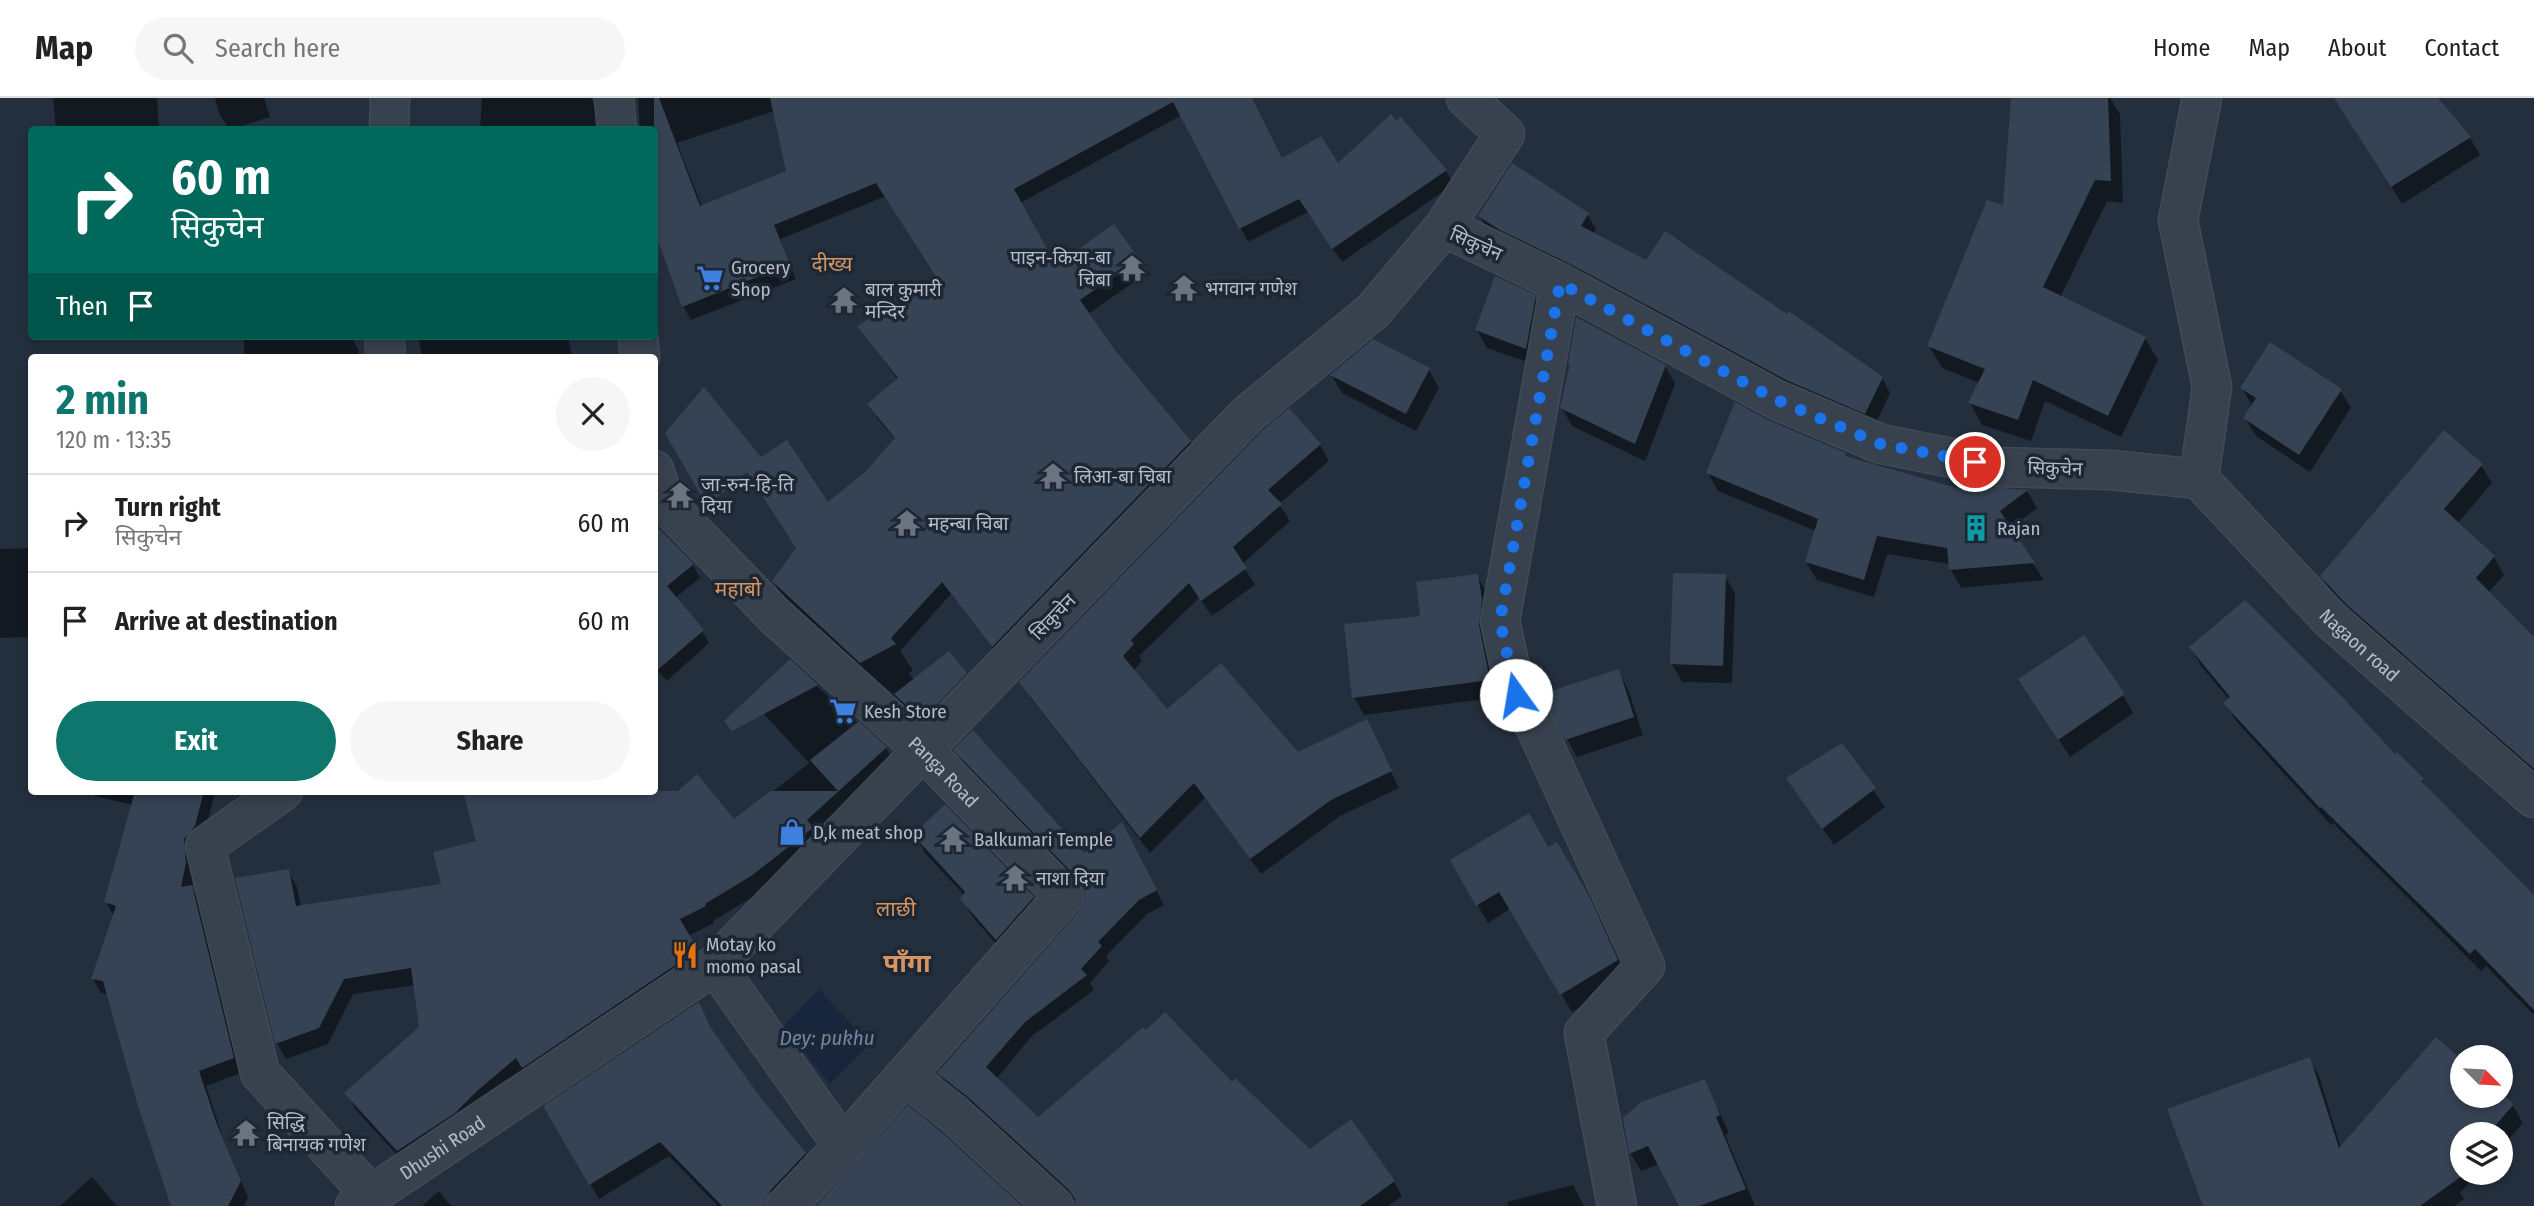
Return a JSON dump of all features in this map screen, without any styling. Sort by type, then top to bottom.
[{"type":"street","points":[[389,126],[390,98]]},
{"type":"street","points":[[614,98],[617,126]]},
{"type":"street","points":[[1444,227],[1505,134],[1466,98]]},
{"type":"street","points":[[2199,479],[2212,387],[2178,220],[2202,98]]},
{"type":"street","name":"सिकुचेन","points":[[716,965],[1247,415],[1373,311],[1444,227],[1560,283],[1777,400],[1881,444],[1998,467],[2111,470],[2199,479]]},
{"type":"street","points":[[1560,283],[1500,621],[1516,695],[1531,717],[1645,965],[1584,1033],[1618,1206]]},
{"type":"street","name":"Nagaon road","points":[[2199,479],[2331,620],[2534,798]]},
{"type":"street","name":"Panga Road","points":[[658,481],[666,503],[775,616],[924,751],[1064,896],[906,1076],[786,1206]]},
{"type":"street","points":[[278,795],[205,846],[260,1073],[363,1201]]},
{"type":"street","points":[[716,965],[843,1146]]},
{"type":"street","name":"Dhushi Road","points":[[363,1201],[716,965]]},
{"type":"street","points":[[906,1076],[954,1114],[1055,1206]]},
{"type":"water","name":"Dey: pukhu","points":[[819,989],[869,1044],[830,1084],[784,1026]]},
{"type":"building","points":[[654,98],[659,98],[700,206],[786,171],[770,98],[1252,98],[1282,158],[1321,136],[1338,163],[1391,114],[1397,121],[1400,116],[1447,170],[1332,249],[1299,199],[1239,229],[1173,102],[1014,189],[1056,265],[1114,224],[1139,259],[1080,300],[1114,349],[1191,441],[992,647],[942,582],[891,638],[896,644],[860,663],[772,581],[796,548],[747,472],[707,506],[665,433],[704,387],[761,457],[787,440],[828,502],[865,472],[895,438],[867,404],[898,378],[857,326],[937,278],[876,183],[774,225],[790,264],[682,307],[658,241],[658,126],[654,126]]},
{"type":"building","points":[[2011,98],[2108,98],[2111,181],[2095,180],[2043,287],[2146,337],[2108,416],[2033,380],[2018,420],[1968,403],[1985,369],[1927,346],[1987,200],[2003,205]]},
{"type":"building","points":[[2334,98],[2438,98],[2471,137],[2391,187]]},
{"type":"building","points":[[1512,163],[1589,213],[1581,226],[1646,260],[1665,231],[1787,314],[1789,311],[1883,377],[1865,414],[1786,380],[1478,216]]},
{"type":"building","points":[[1495,276],[1536,295],[1526,349],[1475,330]]},
{"type":"building","points":[[1576,317],[1666,365],[1635,444],[1560,408],[1570,364]]},
{"type":"building","points":[[1373,339],[1430,368],[1406,414],[1330,375]]},
{"type":"building","points":[[2270,342],[2342,389],[2299,455],[2243,418],[2256,398],[2240,388]]},
{"type":"building","points":[[1735,402],[1768,420],[1846,453],[1845,456],[1960,489],[1987,487],[2028,490],[2000,511],[2035,563],[1949,570],[1947,548],[1877,536],[1864,580],[1805,562],[1818,519],[1706,473]]},
{"type":"building","points":[[1289,408],[1321,444],[1268,490],[1282,504],[1233,547],[1247,568],[1201,601],[1189,583],[1131,640],[1134,644],[1123,656],[1167,709],[1221,663],[1298,752],[1367,719],[1392,771],[1331,800],[1250,859],[1194,783],[1140,838],[1019,682],[1262,431]]},
{"type":"building","points":[[2444,430],[2483,464],[2444,509],[2495,556],[2476,578],[2534,637],[2534,769],[2346,604],[2320,576]]},
{"type":"building","points":[[658,528],[694,564],[667,586],[704,630],[658,670]]},
{"type":"building","points":[[1673,573],[1726,574],[1723,666],[1670,664]]},
{"type":"building","points":[[1478,574],[1482,599],[1479,625],[1490,680],[1352,698],[1344,624],[1420,616],[1416,582]]},
{"type":"building","points":[[2245,600],[2395,754],[2397,752],[2424,779],[2421,781],[2534,895],[2534,1010],[2475,949],[2470,954],[2320,808],[2223,703],[2230,697],[2189,647]]},
{"type":"building","points":[[2084,635],[2125,694],[2058,740],[2018,679]]},
{"type":"building","points":[[949,651],[967,673],[922,720],[894,694]]},
{"type":"building","points":[[790,659],[818,685],[732,731],[724,721]]},
{"type":"building","points":[[1619,669],[1634,717],[1565,740],[1542,694]]},
{"type":"building","points":[[859,721],[887,747],[807,820],[813,828],[751,876],[705,904],[706,906],[680,919],[698,950],[522,1068],[516,1058],[455,1113],[397,1151],[344,1093],[419,1027],[411,968],[344,979],[319,1028],[275,1044],[235,878],[289,869],[296,906],[441,884],[433,852],[476,841],[464,795],[658,795],[658,791],[678,791],[697,774],[734,819],[770,791],[838,791],[810,760]]},
{"type":"building","points":[[973,730],[1084,853],[1122,822],[1157,890],[1139,900],[1098,942],[1102,946],[1081,969],[1087,975],[1025,1022],[986,1067],[1038,1117],[1143,1027],[1146,1030],[1165,1012],[1232,1082],[1235,1078],[1310,1149],[1351,1119],[1395,1181],[1360,1206],[1075,1206],[1075,1199],[1069,1190],[969,1098],[937,1073],[1080,910],[1085,900],[1085,890],[1080,881],[953,750]]},
{"type":"building","points":[[1842,743],[1876,788],[1822,829],[1786,778]]},
{"type":"building","points":[[134,795],[203,795],[195,826],[184,839],[186,863],[181,887],[192,885],[234,1058],[199,1071],[216,1122],[241,1181],[228,1206],[171,1206],[137,1103],[103,981],[91,979],[116,906],[104,902]]},
{"type":"building","points":[[945,804],[1034,897],[996,940],[960,899],[965,892],[913,835]]},
{"type":"building","points":[[1529,813],[1548,847],[1557,842],[1589,896],[1618,960],[1560,995],[1499,892],[1476,906],[1450,860]]},
{"type":"building","points":[[699,1002],[711,1028],[725,1048],[806,1153],[770,1191],[765,1206],[722,1206],[660,1142],[589,1185],[543,1106]]},
{"type":"building","points":[[2436,1037],[2450,1049],[2450,1108],[2511,1108],[2498,1122],[2450,1122],[2450,1185],[2420,1206],[2203,1206],[2167,1109],[2310,1057],[2339,1148]]},
{"type":"building","points":[[1705,1079],[1720,1115],[1716,1117],[1746,1189],[1699,1206],[1679,1206],[1648,1146],[1629,1154],[1623,1118],[1641,1102]]},
{"type":"building","points":[[908,1105],[940,1131],[1022,1206],[816,1206]]},
{"type":"place","name":"पाइन-किया-बा चिबा","points":[[1132,268]]},
{"type":"place","name":"Grocery Shop","points":[[710,278]]},
{"type":"place","name":"भगवान गणेश","points":[[1184,288]]},
{"type":"place","name":"बाल कुमारी मन्दिर","points":[[844,300]]},
{"type":"place","name":"लिआ-बा चिबा","points":[[1053,476]]},
{"type":"place","name":"जा-रुन-हि-ति दिया","points":[[680,495]]},
{"type":"place","name":"महन्बा चिबा","points":[[907,523]]},
{"type":"place","name":"Rajan","points":[[1976,528]]},
{"type":"place","name":"Kesh Store","points":[[843,711]]},
{"type":"place","name":"D,k meat shop","points":[[792,832]]},
{"type":"place","name":"Balkumari Temple","points":[[953,839]]},
{"type":"place","name":"नाशा दिया","points":[[1015,878]]},
{"type":"place","name":"Motay ko momo pasal","points":[[685,955]]},
{"type":"place","name":"सिद्धि बिनायक गणेश","points":[[246,1133]]},
{"type":"district","name":"दीख्य","points":[[832,264]]},
{"type":"district","name":"महाबो","points":[[738,589]]},
{"type":"district","name":"लाछी","points":[[896,909]]},
{"type":"district","name":"पाँगा","points":[[907,963]]},
{"type":"route","points":[[1516,695],[1500,621],[1560,283],[1777,400],[1881,444],[1975,462]]}]
